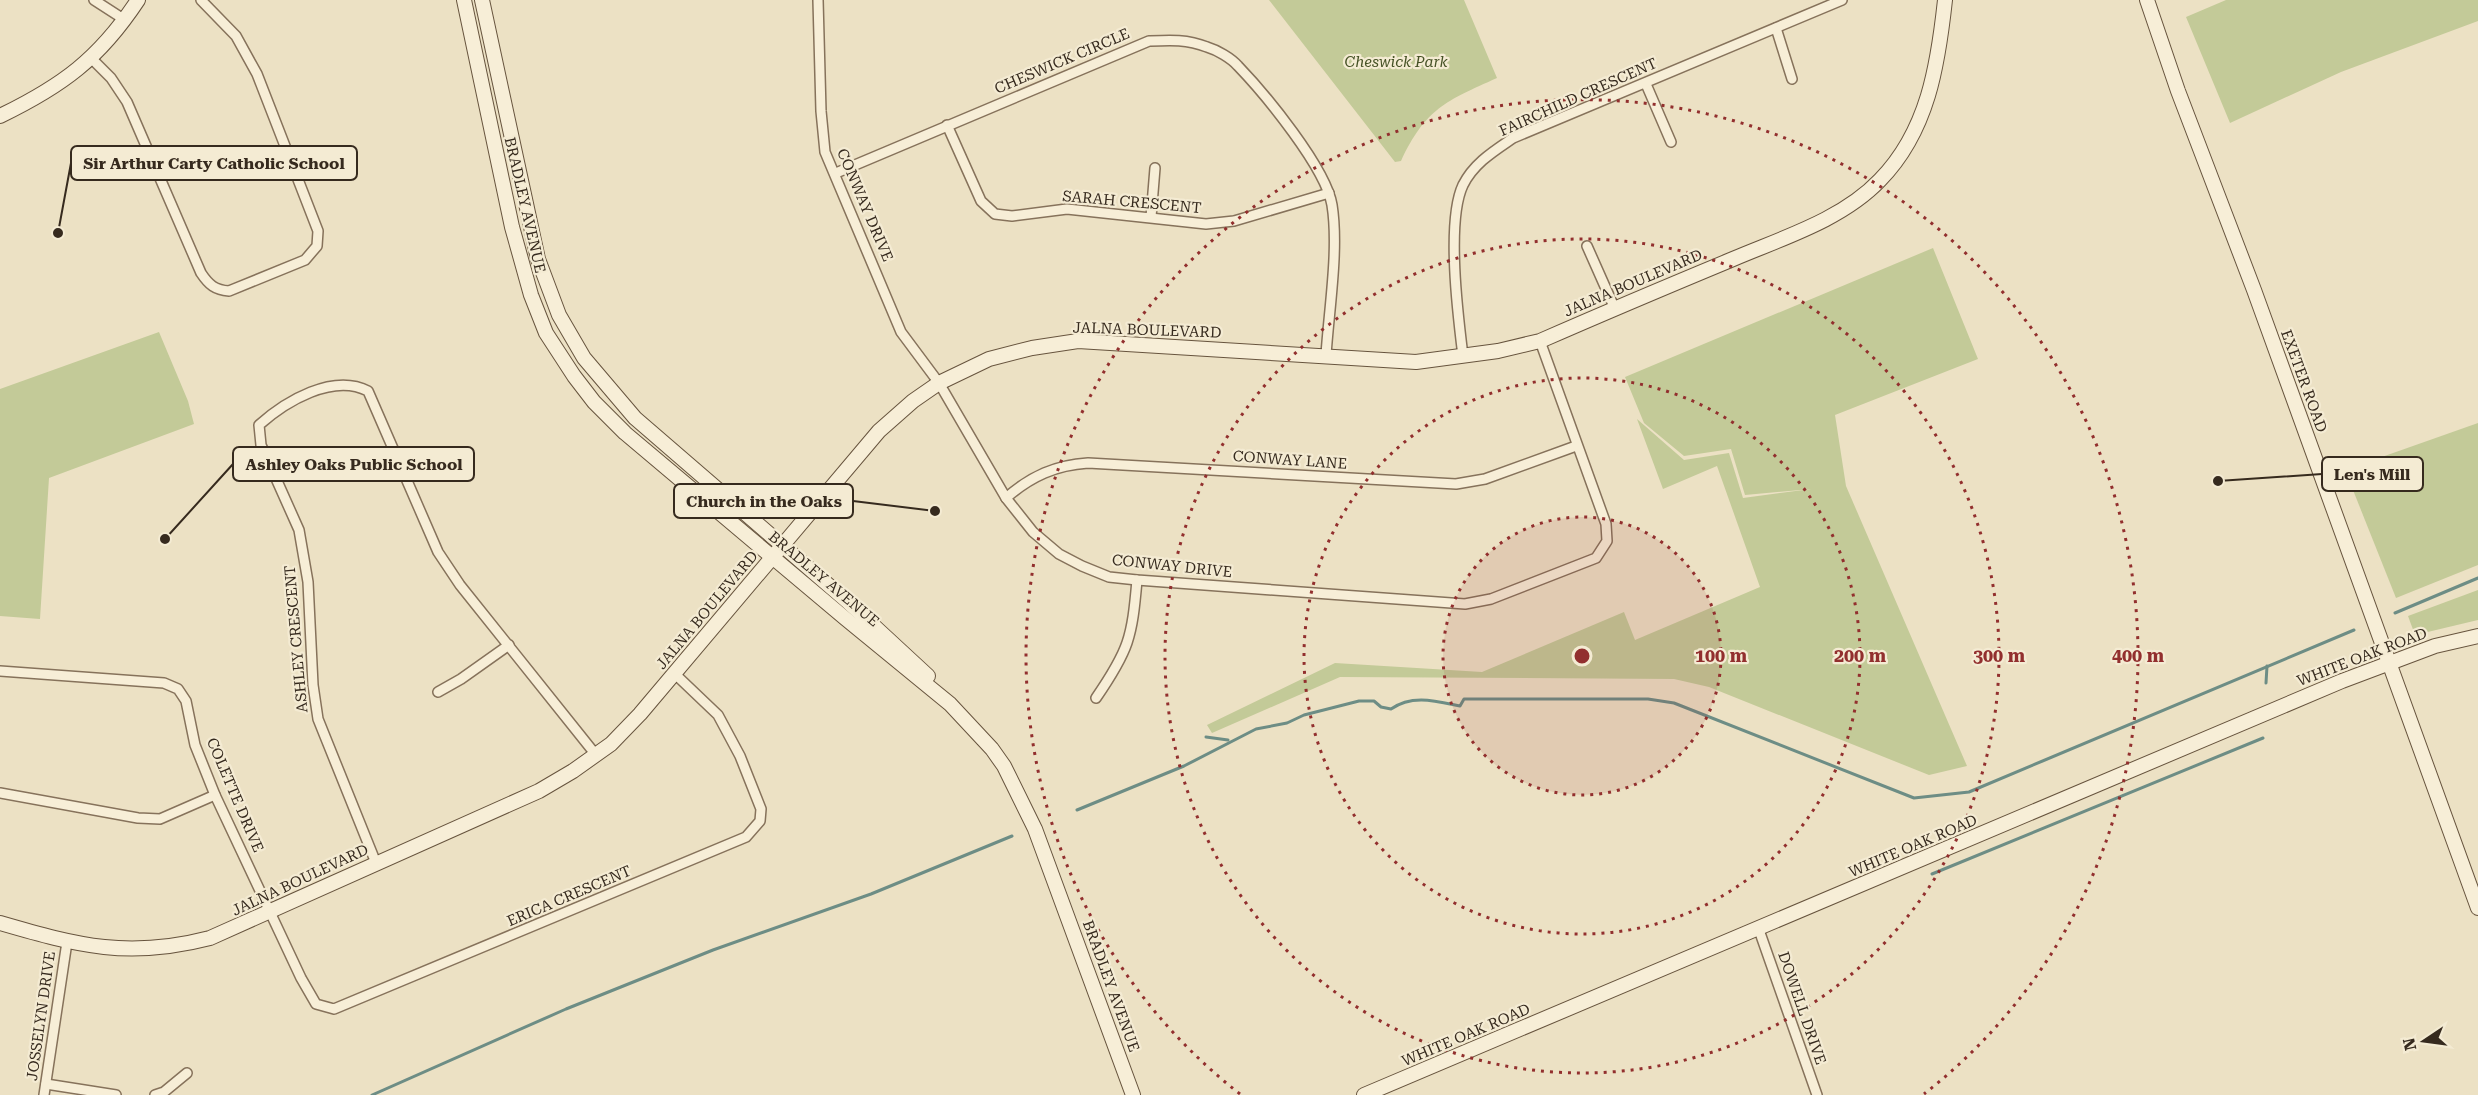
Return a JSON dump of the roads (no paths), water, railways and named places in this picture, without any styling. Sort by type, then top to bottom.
[{"type":"street","points":[[94,0],[125,20]]},
{"type":"street","points":[[0,116],[43,95],[92,59],[125,20],[138,0]]},
{"type":"street","points":[[92,59],[111,78],[127,102],[201,273],[208,284],[218,291],[230,291],[304,260],[316,246],[318,231],[257,74],[236,36],[201,0]]},
{"type":"street","name":"BRADLEY AVENUE","points":[[464,0],[522,271],[546,333],[594,402],[626,433],[950,704]]},
{"type":"street","name":"BRADLEY AVENUE","points":[[482,0],[538,258],[559,315],[584,358],[635,418],[922,669],[950,704],[992,748],[1026,808],[1133,1095]]},
{"type":"street","name":"CONWAY DRIVE","points":[[818,0],[821,111],[825,152],[836,173],[900,332],[939,383],[1006,498],[1033,532],[1059,554],[1109,576],[1137,580],[1465,604],[1491,599],[1596,558],[1607,541],[1606,524],[1540,341]]},
{"type":"street","name":"FAIRCHILD CRESCENT","points":[[1463,356],[1455,282],[1456,208],[1464,185],[1482,159],[1513,138],[1842,0]]},
{"type":"street","name":"JALNA BOULEVARD","points":[[0,923],[67,942],[124,950],[180,946],[238,928],[539,790],[611,744],[675,674],[879,431],[939,383],[989,359],[1032,348],[1078,341],[1416,362],[1463,356],[1540,341],[1836,213],[1880,180],[1906,144],[1928,102],[1939,60],[1945,0]]},
{"type":"street","name":"EXETER ROAD","points":[[2147,0],[2178,91],[2254,290],[2478,908]]},
{"type":"street","points":[[1776,28],[1792,79]]},
{"type":"street","name":"CHESWICK CIRCLE","points":[[836,173],[1118,52],[1149,41],[1179,39],[1209,47],[1237,64],[1306,150],[1322,176],[1329,193],[1334,231],[1326,355]]},
{"type":"street","points":[[1646,84],[1671,142]]},
{"type":"street","name":"SARAH CRESCENT","points":[[946,125],[981,201],[995,214],[1012,216],[1067,209],[1206,224],[1234,221],[1329,193]]},
{"type":"street","points":[[1151,217],[1155,168]]},
{"type":"street","points":[[1587,246],[1615,309]]},
{"type":"street","name":"ASHLEY CRESCENT","points":[[376,863],[318,719],[313,685],[308,582],[299,530],[261,445],[259,425],[274,412],[328,387],[353,383],[368,391],[438,552],[460,585],[596,755]]},
{"type":"street","name":"CONWAY LANE","points":[[1006,498],[1040,474],[1063,465],[1088,463],[1456,484],[1485,478],[1576,446]]},
{"type":"street","points":[[1096,698],[1118,666],[1128,646],[1133,624],[1137,580]]},
{"type":"street","name":"WHITE OAK ROAD","points":[[1364,1095],[2388,663],[2434,646],[2478,636]]},
{"type":"street","points":[[438,692],[461,679],[509,645]]},
{"type":"street","name":"COLETTE DRIVE","points":[[0,671],[164,683],[178,689],[186,701],[195,745],[215,795],[271,911]]},
{"type":"street","name":"ERICA CRESCENT","points":[[271,911],[310,996],[316,1004],[334,1009],[746,837],[760,820],[760,809],[740,756],[718,715],[675,674]]},
{"type":"street","points":[[0,793],[138,818],[160,819],[215,795]]},
{"type":"street","name":"DOWELL DRIVE","points":[[1759,930],[1817,1095]]},
{"type":"street","name":"JOSSELYN DRIVE","points":[[44,1095],[67,942]]},
{"type":"street","points":[[155,1095],[164,1092],[187,1073]]},
{"type":"street","points":[[46,1084],[116,1095]]},
{"type":"waterway","points":[[2395,613],[2478,578]]},
{"type":"waterway","points":[[1077,810],[1184,766],[1256,729],[1287,723],[1304,715],[1359,701],[1374,701],[1381,707],[1391,709],[1399,704],[1416,700],[1460,706],[1464,699],[1648,699],[1674,703],[1914,798],[1969,792],[2354,630]]},
{"type":"waterway","points":[[2266,683],[2267,666]]},
{"type":"waterway","points":[[1206,737],[1228,740]]},
{"type":"waterway","points":[[1932,874],[2263,738]]},
{"type":"waterway","points":[[372,1095],[566,1009],[713,950],[871,894],[1012,836]]},
{"type":"place","name":"Sir Arthur Carty Catholic School","points":[[58,233]]},
{"type":"place","name":"Len's Mill","points":[[2218,481]]},
{"type":"place","name":"Church in the Oaks","points":[[935,511]]},
{"type":"place","name":"Ashley Oaks Public School","points":[[165,539]]},
{"type":"park label","name":"Cheswick Park","points":[[1396,62]]}]
